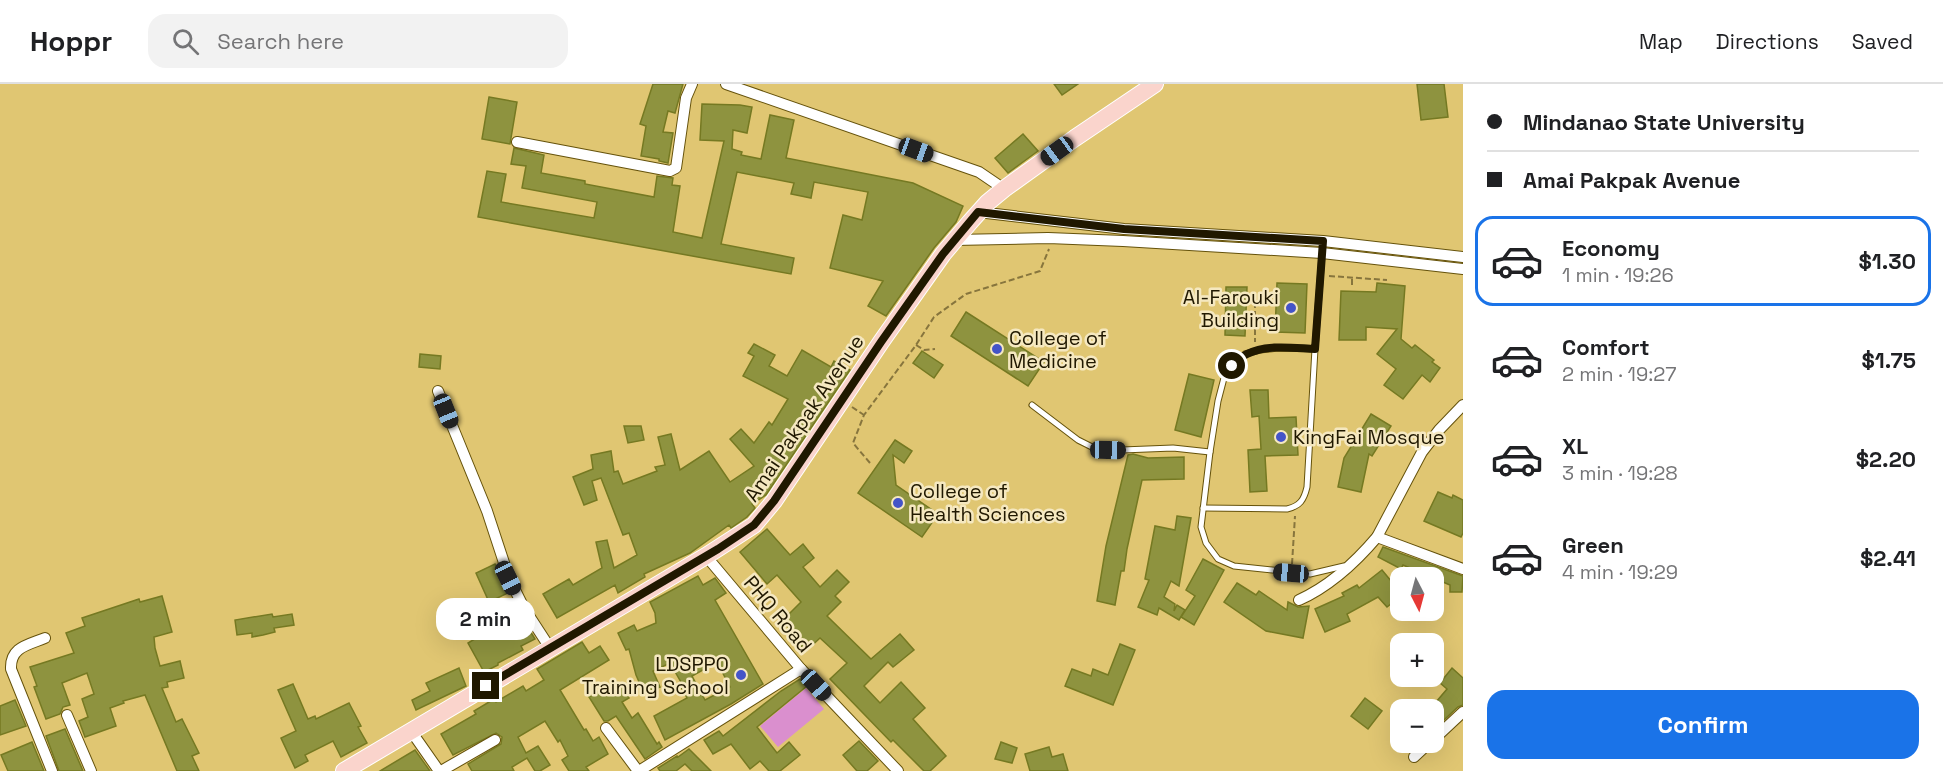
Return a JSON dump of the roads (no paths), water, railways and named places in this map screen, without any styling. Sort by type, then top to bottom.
[{"type":"highway","name":"Amai Pakpak Avenue","points":[[344,771],[706,556],[754,525],[770,508],[881,342],[954,240],[978,212],[1004,189],[1155,84]]},
{"type":"street","points":[[517,142],[670,171],[676,168],[686,98],[692,84]]},
{"type":"street","points":[[726,84],[979,172],[1004,189]]},
{"type":"street","points":[[978,212],[1124,229],[1323,241],[1463,257]]},
{"type":"street","points":[[1023,218],[1023,239]]},
{"type":"street","points":[[1084,224],[1084,239]]},
{"type":"street","points":[[954,240],[1084,239],[1322,253],[1463,269]]},
{"type":"street","points":[[438,391],[487,511],[508,578],[550,648]]},
{"type":"street","points":[[1299,600],[1331,582],[1377,537],[1422,452],[1463,405]]},
{"type":"street","points":[[1377,537],[1463,569]]},
{"type":"street","name":"PHQ Road","points":[[706,556],[801,669],[892,769]]},
{"type":"street","points":[[45,638],[16,651],[12,656],[11,669],[52,771]]},
{"type":"street","points":[[606,728],[639,771],[801,669]]},
{"type":"street","points":[[1444,730],[1463,712]]},
{"type":"street","points":[[67,714],[91,771]]},
{"type":"street","points":[[411,731],[440,771],[495,741]]},
{"type":"street","points":[[1414,758],[1419,753]]},
{"type":"lane","points":[[1203,508],[1276,510],[1295,507],[1305,497],[1323,241]]},
{"type":"lane","points":[[1315,349],[1278,348],[1245,354],[1232,366],[1224,378],[1210,452],[1202,535],[1218,559],[1225,564],[1250,569],[1310,574],[1335,570],[1354,562]]},
{"type":"lane","points":[[1032,405],[1078,440],[1092,447],[1122,450],[1173,448],[1210,452]]},
{"type":"place","name":"Al-Farouki Building","points":[[1291,308]]},
{"type":"place","name":"College of Medicine","points":[[997,349]]},
{"type":"place","name":"KingFai Mosque","points":[[1281,437]]},
{"type":"place","name":"College of Health Sciences","points":[[898,503]]},
{"type":"place","name":"LDSPPO Training School","points":[[741,675]]}]
